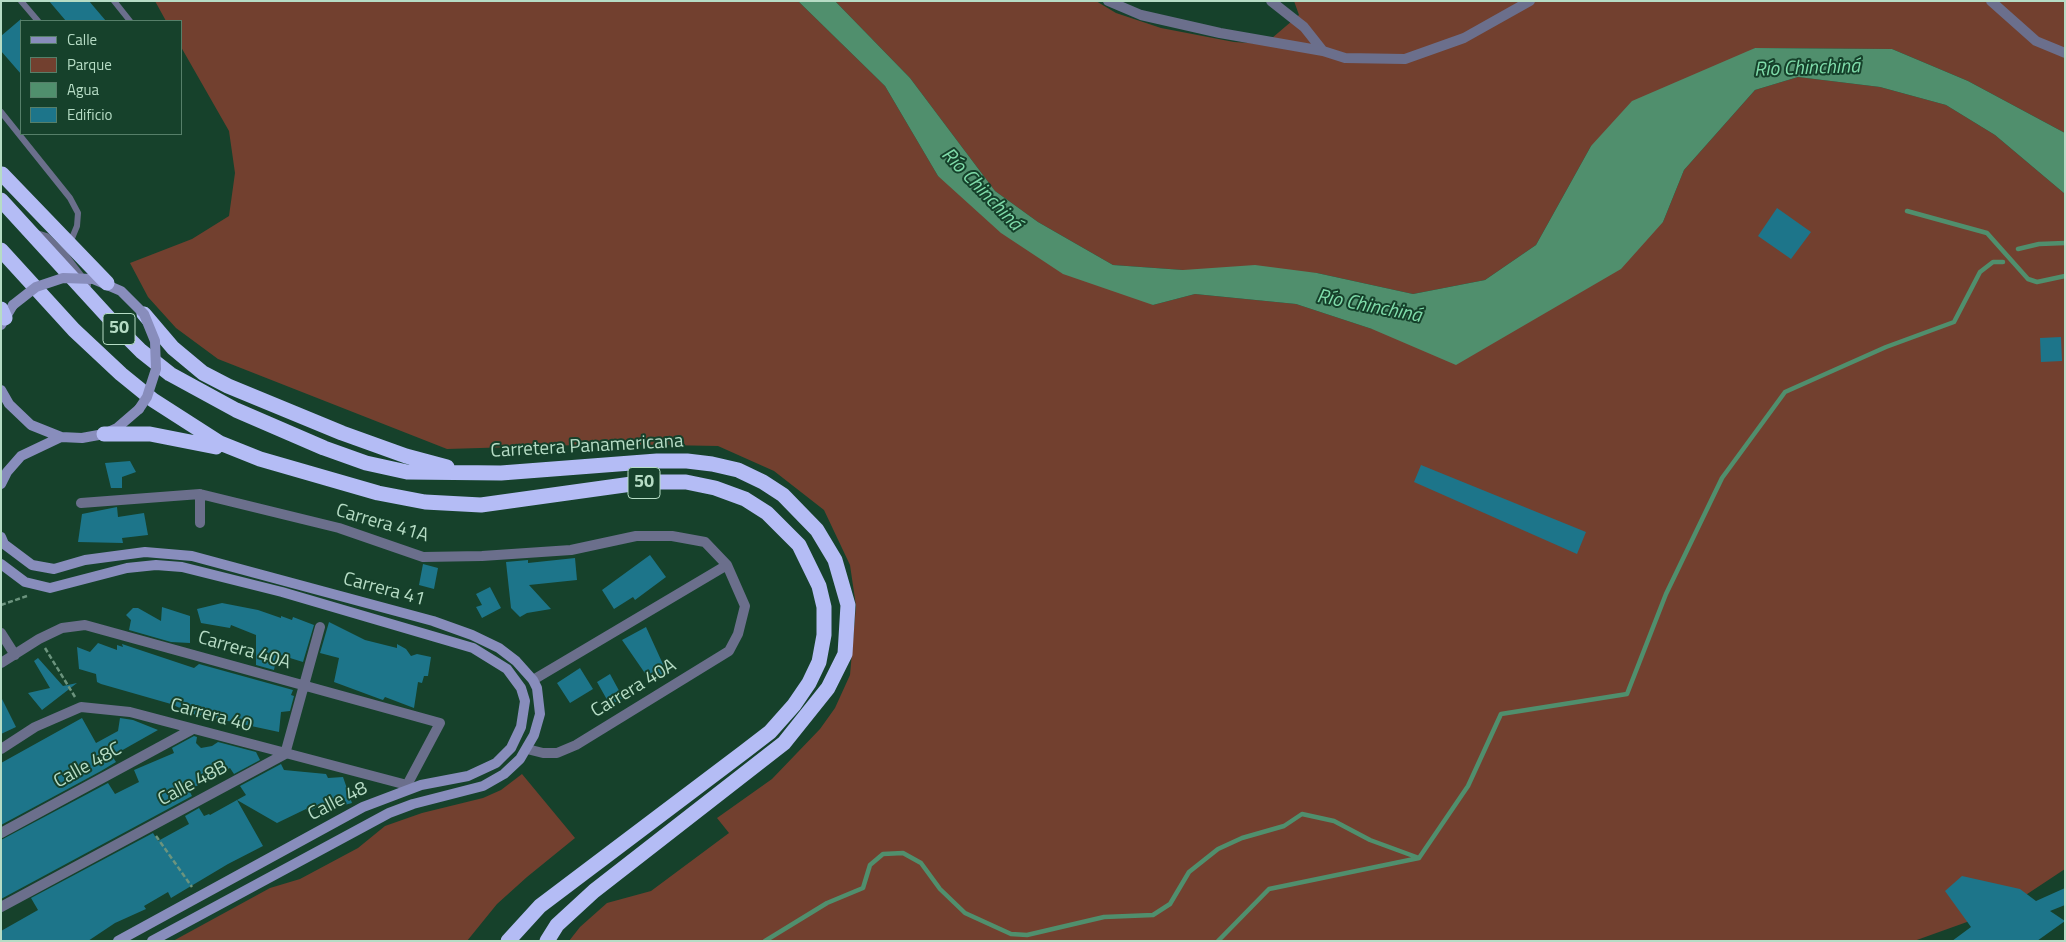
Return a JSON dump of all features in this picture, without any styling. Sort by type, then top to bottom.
[{"type":"highway","points":[[2,174],[107,283]]},
{"type":"highway","name":"Carretera Panamericana","points":[[1,200],[93,302],[141,351],[170,374],[197,391],[265,424],[366,463],[407,472],[501,473],[687,460],[738,470],[763,482],[783,495],[801,512],[828,546],[841,576],[848,605],[845,654],[828,688],[802,723],[784,743],[594,891],[557,925],[547,941]]},
{"type":"highway","name":"Carretera Panamericana","points":[[1,250],[74,330],[121,374],[153,400],[220,443],[260,459],[378,493],[425,502],[481,505],[646,482],[686,482],[715,488],[745,500],[767,513],[799,544],[819,586],[824,606],[824,635],[818,662],[809,683],[794,705],[770,732],[540,906],[508,941]]},
{"type":"highway","points":[[144,314],[173,348],[203,373],[228,386],[342,433],[406,456],[472,473]]},
{"type":"highway","points":[[104,434],[150,434],[195,441],[260,459]]},
{"type":"main road","points":[[1,390],[9,404],[25,420],[46,432],[61,437],[82,438],[104,434],[123,423],[139,409],[153,383],[157,362],[155,341],[144,314],[122,291],[107,283],[78,277],[56,279],[36,287],[5,314]]},
{"type":"main road","points":[[1,484],[6,472],[21,456],[61,437]]},
{"type":"main road","name":"Carrera 41","points":[[1,537],[10,550],[32,565],[54,569],[85,560],[145,552],[192,556],[454,628],[500,648],[509,654],[532,680]]},
{"type":"main road","name":"Carrera 41","points":[[1,564],[25,582],[50,588],[127,568],[156,565],[182,567],[282,592],[465,646],[491,658],[506,668],[514,678]]},
{"type":"main road","name":"Calle 48","points":[[118,941],[199,898],[344,816],[407,788],[468,776],[486,768],[504,756],[517,738],[524,716],[525,701],[522,688],[514,678]]},
{"type":"main road","name":"Calle 48","points":[[152,941],[353,831],[413,804],[493,782],[514,766],[527,748],[538,725],[540,714],[537,688],[532,680]]},
{"type":"street","points":[[1108,1],[1140,15],[1220,33],[1323,51],[1345,58],[1405,59],[1464,38],[1530,1]]},
{"type":"street","points":[[1271,1],[1304,27],[1323,51]]},
{"type":"street","points":[[1991,1],[2036,41],[2065,53]]},
{"type":"street","points":[[33,234],[46,238],[64,256],[85,280],[93,302]]},
{"type":"street","points":[[200,494],[200,523]]},
{"type":"street","name":"Carrera 41A","points":[[81,503],[200,494],[339,528],[423,557],[482,556],[571,550],[636,536],[672,536],[705,542],[727,566]]},
{"type":"street","points":[[532,680],[727,566]]},
{"type":"street","name":"Carrera 40A","points":[[527,748],[543,753],[557,753],[576,745],[729,651],[738,634],[745,606],[727,566]]},
{"type":"street","name":"Carrera 40A","points":[[1,663],[39,639],[62,628],[85,624],[440,723],[407,788]]},
{"type":"street","points":[[285,754],[320,627]]},
{"type":"street","points":[[1,632],[15,655]]},
{"type":"street","points":[[1,749],[35,727],[81,707]]},
{"type":"street","name":"Carrera 40","points":[[81,707],[130,712],[407,788]]},
{"type":"street","name":"Calle 48C","points":[[1,833],[191,730]]},
{"type":"street","name":"Calle 48B","points":[[1,907],[285,754]]},
{"type":"street","points":[[407,788],[413,804]]},
{"type":"lane","points":[[21,1],[37,20]]},
{"type":"lane","points":[[114,1],[129,20]]},
{"type":"lane","points":[[1,112],[70,198],[78,213],[77,226],[64,256]]},
{"type":"path","points":[[39,639],[81,707]]},
{"type":"path","points":[[150,827],[199,898]]},
{"type":"green space","points":[[155,1],[798,1],[885,86],[938,176],[1153,305],[1195,294],[1296,304],[1372,329],[1663,222],[1684,170],[1755,90],[1798,77],[1880,87],[1946,105],[1995,135],[2065,194],[2065,869],[2006,908],[1914,941],[569,941],[580,927],[607,903],[651,891],[729,833],[717,818],[772,779],[820,729],[835,708],[850,675],[856,606],[850,565],[824,510],[774,471],[718,446],[612,444],[447,449],[218,359],[176,328],[148,297],[130,263],[192,239],[229,216],[235,173],[229,131],[182,49],[182,20],[165,20]]},
{"type":"green space","points":[[835,1],[1096,1],[1116,13],[1161,28],[1234,42],[1265,44],[1299,15],[1294,1],[2065,1],[2065,133],[1968,81],[1892,49],[1755,48],[1591,146],[1536,245],[1485,280],[1413,294],[1317,273],[1183,270],[1113,265],[1038,222],[995,191],[910,78]]},
{"type":"green space","points":[[522,774],[575,838],[497,904],[467,941],[173,941],[270,888],[300,879],[358,848],[385,826],[422,813],[483,798],[501,790]]},
{"type":"water","name":"Río Chinchiná","points":[[798,1],[835,1],[910,78],[995,191],[1038,222],[1113,265],[1183,270],[1255,265],[1317,273],[1413,294],[1485,280],[1536,245],[1591,146],[1632,101],[1755,48],[1892,49],[1968,81],[2065,133],[2065,194],[1995,135],[1946,105],[1880,87],[1798,77],[1755,90],[1684,170],[1663,222],[1621,269],[1456,365],[1372,329],[1296,304],[1195,294],[1153,305],[1063,274],[1001,233],[938,176],[885,86]]},
{"type":"building","points":[[49,1],[89,1],[105,20],[65,20]]},
{"type":"building","points":[[21,19],[20,73],[1,51],[1,36]]},
{"type":"building","points":[[1777,208],[1811,232],[1791,259],[1758,236]]},
{"type":"building","points":[[2061,337],[2062,361],[2041,362],[2040,338]]},
{"type":"building","points":[[130,461],[136,472],[122,477],[122,488],[111,488],[105,463]]},
{"type":"building","points":[[1421,465],[1586,532],[1577,554],[1414,482]]},
{"type":"building","points":[[117,507],[118,517],[144,513],[148,535],[122,538],[123,543],[78,542],[82,514]]},
{"type":"building","points":[[650,555],[666,577],[635,600],[633,597],[614,609],[602,590]]},
{"type":"building","points":[[575,558],[577,580],[529,585],[551,609],[527,613],[520,617],[511,608],[506,562],[528,560],[528,563]]},
{"type":"building","points":[[423,564],[438,568],[434,589],[419,585]]},
{"type":"building","points":[[490,587],[501,608],[482,618],[476,607],[482,605],[476,594]]},
{"type":"building","points":[[222,603],[258,610],[281,618],[281,616],[292,620],[293,617],[314,625],[303,662],[277,654],[274,670],[256,665],[256,635],[231,625],[230,628],[201,623],[197,609]]},
{"type":"building","points":[[162,607],[190,616],[190,643],[171,642],[129,630],[131,620],[126,615],[133,608],[138,608],[161,621]]},
{"type":"building","points":[[329,622],[365,640],[397,648],[397,644],[406,649],[411,656],[417,654],[431,657],[428,676],[424,676],[422,683],[418,682],[414,708],[385,697],[383,700],[334,682],[339,658],[320,653]]},
{"type":"building","points":[[646,627],[667,673],[651,682],[622,640]]},
{"type":"building","points":[[98,643],[117,650],[117,645],[123,647],[122,644],[194,668],[199,664],[293,690],[291,695],[294,696],[290,711],[281,712],[279,732],[200,715],[200,717],[171,704],[101,684],[97,682],[96,674],[79,669],[77,647],[90,652]]},
{"type":"building","points":[[38,658],[63,686],[77,683],[42,710],[28,693],[50,688],[34,661]]},
{"type":"building","points":[[580,668],[593,689],[570,703],[557,683]]},
{"type":"building","points":[[610,674],[623,698],[610,705],[597,682]]},
{"type":"building","points":[[1,697],[16,727],[1,734]]},
{"type":"building","points":[[82,718],[96,743],[118,731],[120,718],[133,720],[158,730],[112,756],[116,762],[1,825],[1,763]]},
{"type":"building","points":[[194,736],[197,737],[196,743],[201,748],[212,746],[218,742],[256,752],[260,760],[234,774],[230,768],[189,790],[192,796],[1,899],[1,840],[108,783],[115,794],[139,782],[134,770],[174,753],[172,748]]},
{"type":"building","points":[[281,764],[284,770],[326,774],[328,778],[343,777],[352,803],[337,807],[325,816],[319,806],[308,812],[306,809],[277,823],[237,800],[246,795],[240,786]]},
{"type":"building","points":[[237,800],[263,846],[228,864],[171,898],[168,892],[144,906],[146,909],[115,923],[88,941],[1,941],[1,931],[38,910],[31,898],[153,833],[158,841],[189,824],[185,816],[199,808],[204,816],[210,815]]},
{"type":"building","points":[[1962,876],[2020,889],[2036,901],[2065,888],[2065,905],[2050,911],[2065,921],[2037,941],[1952,941],[1971,927],[1945,891]]},
{"type":"waterway","points":[[1907,211],[1987,233],[2028,279],[2037,282],[2065,276]]},
{"type":"waterway","points":[[2018,249],[2039,244],[2065,243]]},
{"type":"waterway","points":[[1218,941],[1269,889],[1419,858],[1468,786],[1501,714],[1627,694],[1666,594],[1722,478],[1785,392],[1886,347],[1954,322],[1980,272],[1993,262],[2003,262]]},
{"type":"waterway","points":[[765,941],[827,903],[863,888],[870,865],[883,854],[903,853],[921,863],[940,889],[965,913],[1011,934],[1027,935],[1104,917],[1153,915],[1170,904],[1189,872],[1218,849],[1242,838],[1284,826],[1302,814],[1334,821],[1370,840],[1419,858]]}]
